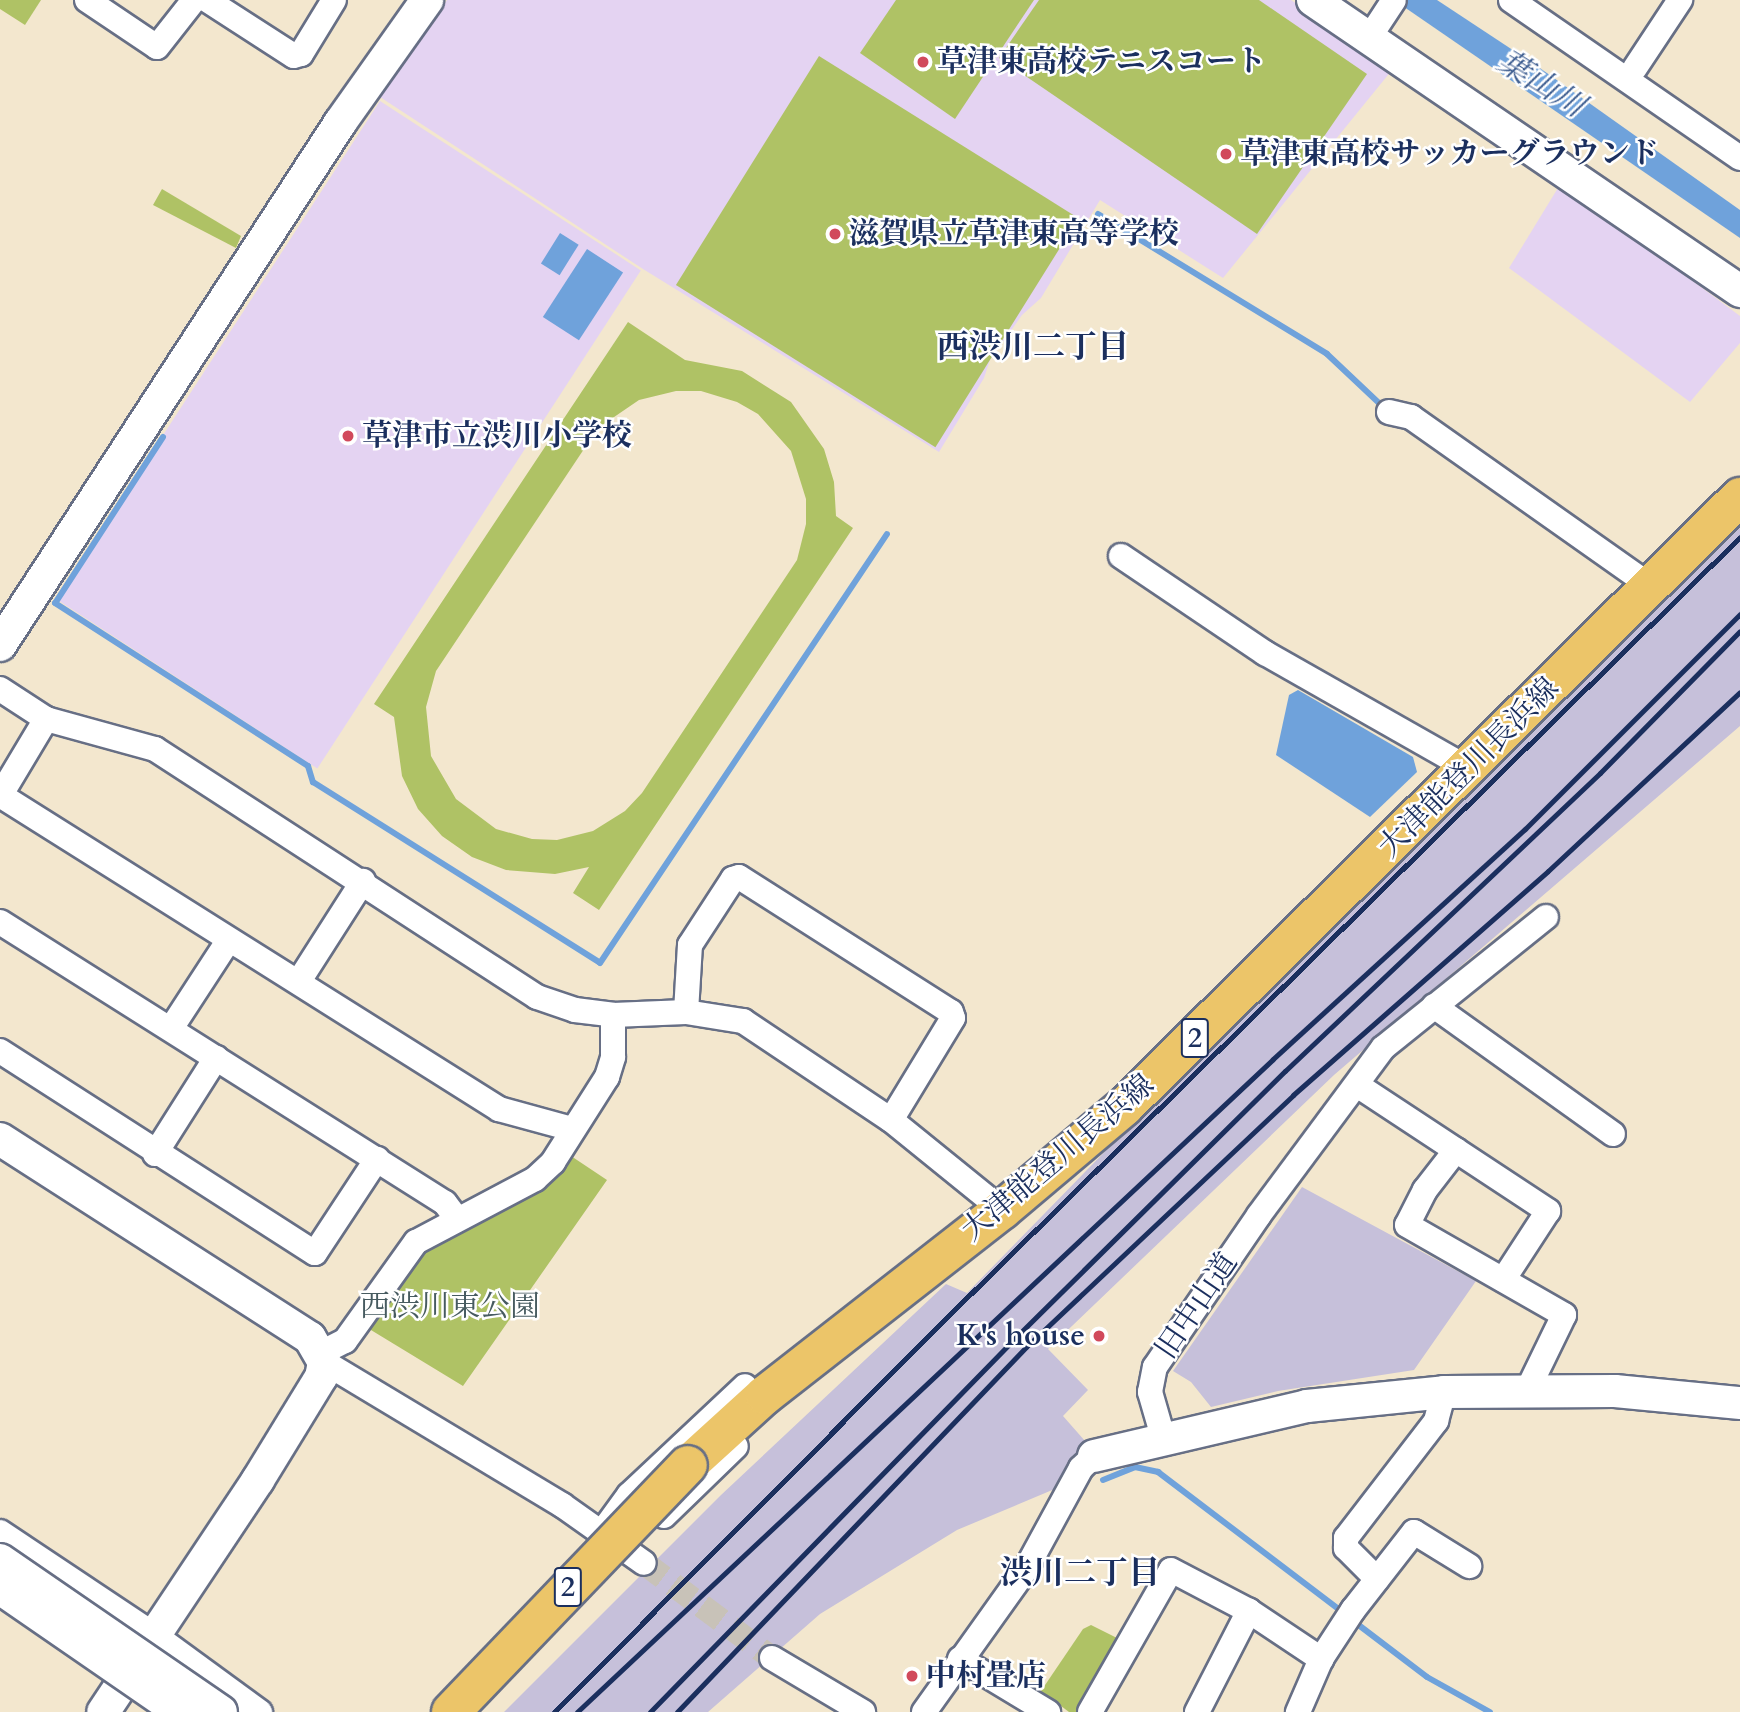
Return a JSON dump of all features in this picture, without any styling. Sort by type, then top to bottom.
[{"type":"main road","name":"大津能登川長浜線","points":[[451,1712],[688,1465],[858,1320],[1002,1210],[1124,1107],[1469,769],[1740,497]]},
{"type":"street","points":[[87,0],[157,47],[194,0]]},
{"type":"street","points":[[207,0],[294,55],[301,54],[334,0]]},
{"type":"street","points":[[0,645],[340,123],[427,0]]},
{"type":"street","points":[[1313,0],[1740,291]]},
{"type":"street","points":[[1369,38],[1394,0]]},
{"type":"street","points":[[1511,0],[1740,158]]},
{"type":"street","points":[[1635,68],[1680,0]]},
{"type":"street","points":[[1389,412],[1411,417],[1651,586]]},
{"type":"street","points":[[1121,556],[1265,653],[1469,769]]},
{"type":"street","points":[[0,689],[46,719],[155,749],[363,881],[537,997],[575,1010],[613,1015],[686,1012],[743,1021],[891,1120],[1002,1210]]},
{"type":"street","points":[[46,719],[0,796],[499,1108],[572,1129]]},
{"type":"street","points":[[686,1012],[690,946],[733,879],[740,877],[951,1012],[953,1018],[891,1120]]},
{"type":"street","points":[[299,981],[363,881]]},
{"type":"street","name":"旧中山道","points":[[1163,1437],[1150,1392],[1155,1367],[1240,1241],[1383,1048],[1546,917]]},
{"type":"street","points":[[0,922],[172,1027],[216,1058],[445,1203],[457,1219]]},
{"type":"street","points":[[172,1027],[228,941]]},
{"type":"street","points":[[1434,1006],[1613,1135]]},
{"type":"street","points":[[322,1357],[345,1341],[416,1242],[535,1179],[553,1162],[607,1077],[612,1057],[613,1015]]},
{"type":"street","points":[[0,1051],[114,1123],[155,1154],[315,1253],[377,1159]]},
{"type":"street","points":[[155,1154],[216,1058]]},
{"type":"street","points":[[1357,1085],[1548,1211],[1503,1280]]},
{"type":"street","points":[[0,1139],[310,1338],[322,1357],[602,1532],[637,1557],[748,1434],[848,1350],[858,1320]]},
{"type":"street","points":[[1456,1150],[1425,1189],[1407,1225],[1563,1315],[1528,1389]]},
{"type":"street","points":[[103,1712],[156,1636],[279,1446],[321,1377],[322,1357]]},
{"type":"street","points":[[602,1532],[629,1495],[745,1385]]},
{"type":"street","points":[[1377,1579],[1346,1548],[1346,1538],[1436,1421],[1444,1391]]},
{"type":"street","points":[[924,1712],[1026,1569],[1076,1477],[1094,1456],[1163,1437],[1307,1406],[1444,1391],[1615,1391],[1740,1403]]},
{"type":"street","points":[[0,1532],[156,1636],[260,1712]]},
{"type":"street","points":[[1298,1712],[1321,1659],[1413,1532],[1469,1566]]},
{"type":"street","points":[[0,1560],[221,1712]]},
{"type":"street","points":[[1090,1712],[1171,1570],[1249,1611],[1321,1659]]},
{"type":"street","points":[[0,1588],[180,1712]]},
{"type":"street","points":[[0,1603],[158,1712]]},
{"type":"street","points":[[1196,1712],[1249,1611]]},
{"type":"street","points":[[772,1658],[863,1712]]},
{"type":"street","points":[[960,1659],[1048,1712]]},
{"type":"shaded area","name":"滋賀県立草津東高等学校","points":[[447,0],[1291,0],[1392,70],[1223,278],[1100,200],[1041,298],[1022,315],[990,360],[984,378],[939,452],[643,269],[380,97]]},
{"type":"shaded area","name":"草津市立渋川小学校","points":[[380,101],[641,270],[317,769],[56,599]]},
{"type":"shaded area","points":[[1561,183],[1740,316],[1740,343],[1690,402],[1509,268]]},
{"type":"shaded area","points":[[1740,521],[1740,726],[1334,1075],[1048,1349],[1088,1390],[1063,1416],[1085,1441],[1057,1488],[957,1530],[820,1614],[708,1712],[504,1712],[721,1495],[946,1284],[967,1293],[1201,1053]]},
{"type":"shaded area","points":[[1302,1187],[1476,1281],[1414,1370],[1278,1391],[1211,1407],[1191,1382],[1173,1371]]},
{"type":"green space","points":[[0,0],[41,0],[25,25],[0,9]]},
{"type":"green space","points":[[896,0],[1034,0],[955,119],[860,53]]},
{"type":"green space","name":"草津東高校サッカーグラウンド","points":[[1039,0],[1259,0],[1367,74],[1257,234],[999,58]]},
{"type":"green space","points":[[819,56],[1079,218],[935,447],[676,285]]},
{"type":"green space","points":[[162,189],[241,236],[236,248],[153,205]]},
{"type":"green space","points":[[628,322],[685,360],[742,371],[791,402],[824,449],[834,482],[836,516],[853,528],[599,910],[573,893],[589,867],[555,874],[506,870],[472,857],[442,836],[418,809],[402,776],[394,717],[374,704]],"holes":[[[676,391],[701,391],[737,402],[758,414],[791,451],[806,499],[806,524],[797,560],[642,793],[625,811],[593,831],[557,840],[532,839],[496,829],[456,799],[431,756],[426,707],[436,671],[598,428],[639,400]]]},
{"type":"green space","name":"西渋川東公園","points":[[568,1154],[607,1180],[463,1386],[366,1327],[426,1250],[534,1192]]},
{"type":"green space","points":[[1091,1625],[1119,1639],[1083,1712],[1069,1712],[1041,1691],[1083,1629]]},
{"type":"water","name":"葉山川","points":[[1394,0],[1437,0],[1537,66],[1740,210],[1740,238]]},
{"type":"water","points":[[560,233],[579,245],[560,275],[541,264]]},
{"type":"water","points":[[587,249],[623,272],[579,340],[543,317]]},
{"type":"water","points":[[1298,690],[1413,757],[1417,772],[1370,817],[1276,755],[1289,695]]},
{"type":"waterway","points":[[1098,214],[1327,354],[1380,404],[1388,404]]},
{"type":"waterway","points":[[163,437],[55,603],[308,766],[313,782],[600,963],[887,534]]},
{"type":"waterway","points":[[1103,1480],[1135,1467],[1158,1472],[1344,1613]]},
{"type":"waterway","points":[[1352,1620],[1427,1677],[1490,1712]]},
{"type":"tunnel","points":[[644,1563],[772,1658]]},
{"type":"railway","points":[[554,1712],[942,1322],[1740,537]]},
{"type":"railway","points":[[577,1712],[1273,1059],[1525,829],[1740,614]]},
{"type":"railway","points":[[650,1712],[1019,1334],[1285,1071],[1600,773],[1740,631]]},
{"type":"railway","points":[[677,1712],[1026,1347],[1293,1095],[1548,871],[1740,692]]},
{"type":"place","name":"草津東高校テニスコート","points":[[923,62]]},
{"type":"place","name":"草津東高校サッカーグラウンド","points":[[1226,154]]},
{"type":"place","name":"滋賀県立草津東高等学校","points":[[835,234]]},
{"type":"place","name":"草津市立渋川小学校","points":[[348,436]]},
{"type":"place","name":"K's house","points":[[1099,1336]]},
{"type":"place","name":"中村畳店","points":[[912,1676]]},
{"type":"district","name":"西渋川二丁目","points":[[1033,347]]},
{"type":"district","name":"渋川二丁目","points":[[1080,1573]]}]
